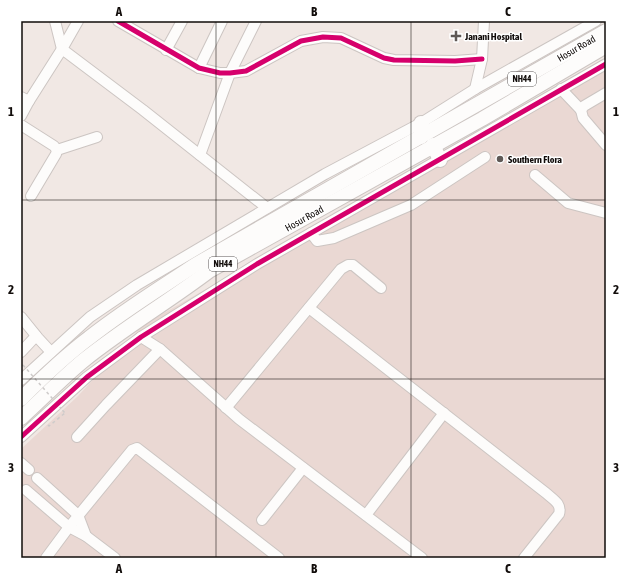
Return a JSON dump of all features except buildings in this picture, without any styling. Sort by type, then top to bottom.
[{"type":"highway","name":"Hosur Road","points":[[21,399],[50,371],[89,338],[195,265],[421,130],[606,31]]},
{"type":"highway","name":"Hosur Road","points":[[21,418],[84,360],[142,317],[177,295],[209,271],[482,119],[606,46]]},
{"type":"highway","points":[[434,145],[440,160]]},
{"type":"street","points":[[55,21],[62,48],[267,208]]},
{"type":"street","points":[[21,116],[25,99],[62,48],[78,21]]},
{"type":"street","points":[[166,50],[182,21]]},
{"type":"street","points":[[199,68],[222,21]]},
{"type":"street","points":[[200,155],[230,73],[256,21]]},
{"type":"street","points":[[475,89],[482,59],[484,21]]},
{"type":"street","points":[[121,22],[166,50],[199,68],[220,73],[246,71],[301,41],[323,37],[341,38],[384,58],[394,60],[455,61],[482,59]]},
{"type":"street","points":[[21,380],[90,317],[138,286],[325,174],[421,130],[475,89],[592,22]]},
{"type":"street","points":[[21,437],[87,377],[141,337],[257,264],[606,64]]},
{"type":"street","points":[[561,89],[581,110],[583,118],[606,145]]},
{"type":"street","points":[[581,110],[584,106],[606,93]]},
{"type":"street","points":[[21,125],[54,146],[57,150]]},
{"type":"street","points":[[57,150],[97,137]]},
{"type":"street","points":[[31,196],[57,150]]},
{"type":"street","points":[[311,233],[317,241],[334,238],[380,219],[411,205],[485,157]]},
{"type":"street","points":[[535,175],[568,203],[606,213]]},
{"type":"street","points":[[226,408],[341,269],[348,265],[353,265],[381,288]]},
{"type":"street","points":[[309,308],[559,504],[559,514],[524,558]]},
{"type":"street","points":[[21,317],[51,352]]},
{"type":"street","points":[[21,352],[37,337]]},
{"type":"street","points":[[37,337],[42,360]]},
{"type":"street","points":[[141,337],[160,349],[226,408],[422,558]]},
{"type":"street","points":[[77,437],[106,404],[160,349]]},
{"type":"street","points":[[366,515],[444,414]]},
{"type":"street","points":[[46,558],[78,515],[132,450],[137,448],[279,558]]},
{"type":"street","points":[[21,463],[29,470]]},
{"type":"street","points":[[262,520],[303,468]]},
{"type":"street","points":[[37,478],[78,515],[86,536]]},
{"type":"street","points":[[26,490],[69,527],[86,536],[115,558]]},
{"type":"path","points":[[22,365],[65,413],[49,426]]},
{"type":"shaded area","points":[[606,61],[606,558],[21,558],[21,449],[78,396],[143,325]]},
{"type":"cycle path","points":[[118,21],[199,68],[220,73],[246,71],[301,41],[323,37],[341,38],[384,58],[394,60],[455,61],[482,59]]},
{"type":"cycle path","points":[[21,437],[87,377],[141,337],[257,264],[606,64]]},
{"type":"place","name":"Janani Hospital","points":[[456,36]]},
{"type":"place","name":"Southern Flora","points":[[500,159]]}]
